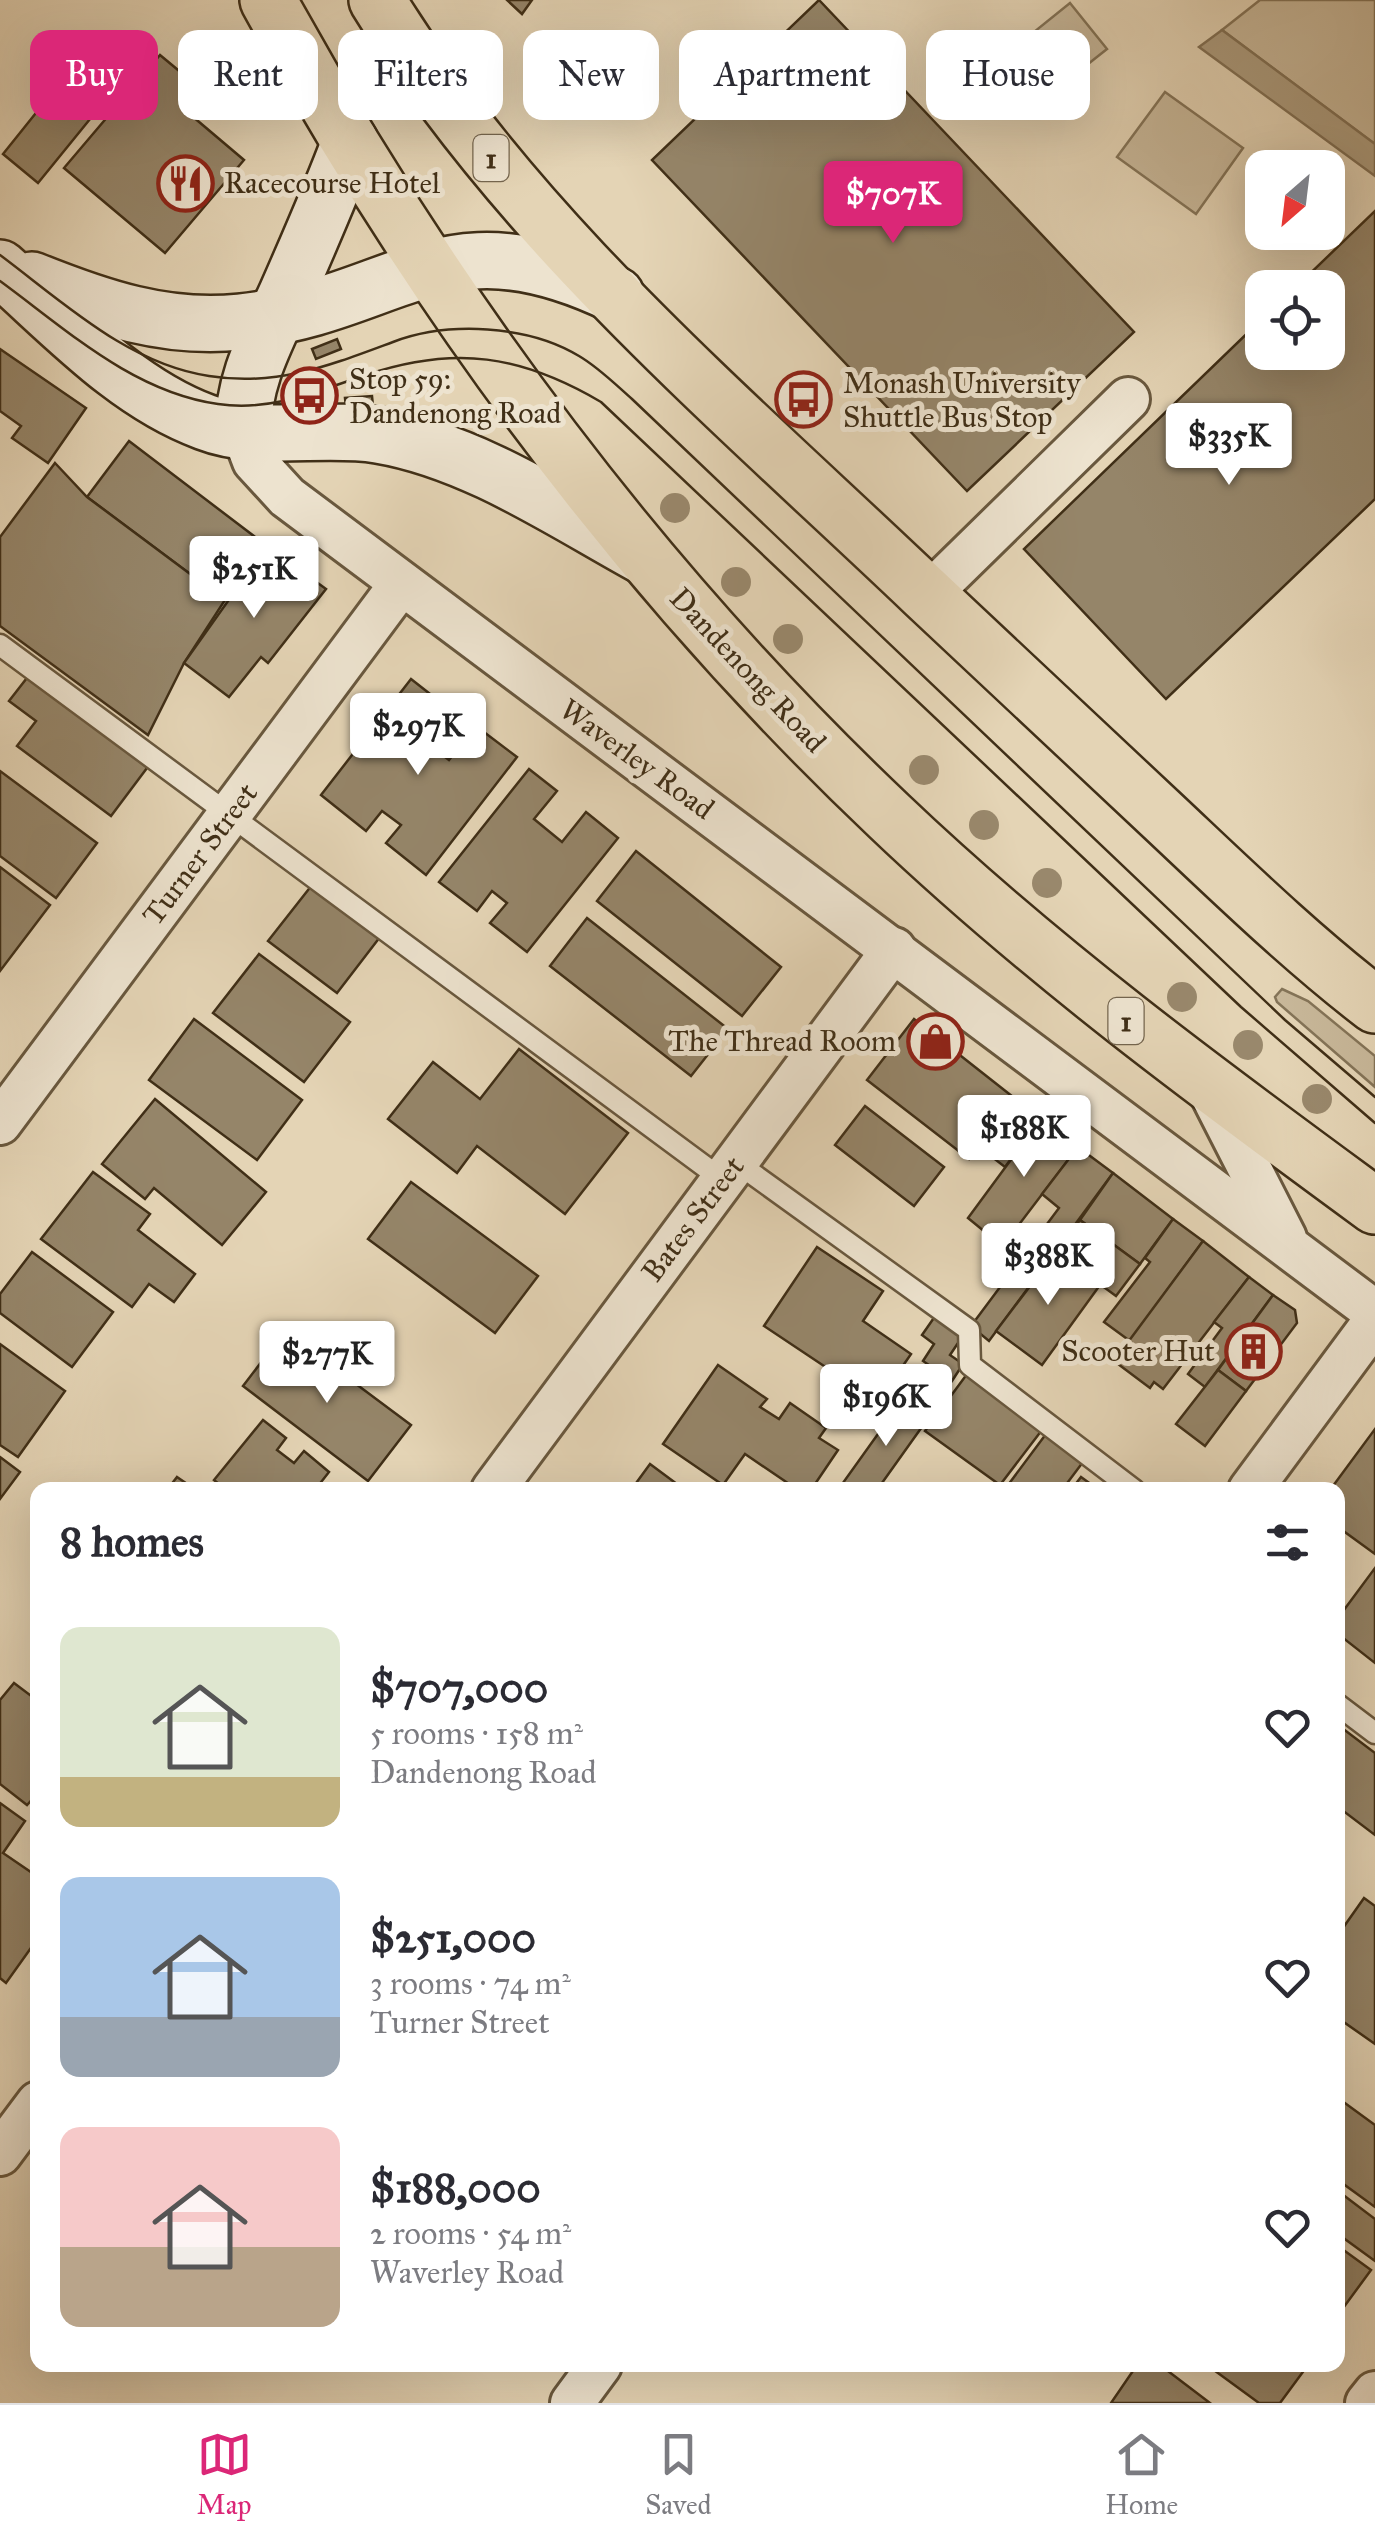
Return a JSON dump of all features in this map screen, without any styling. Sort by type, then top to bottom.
[{"type":"highway","name":"Dandenong Road","points":[[268,0],[428,266],[528,410],[645,557],[764,691],[891,818],[1086,988],[1375,1206]]},
{"type":"highway","name":"1","points":[[377,0],[467,129],[545,222],[616,295],[1294,939],[1375,1005]]},
{"type":"main road","points":[[243,432],[248,380],[350,142]]},
{"type":"main road","points":[[0,268],[112,310],[206,324],[312,309],[428,266],[487,259],[524,261],[557,269],[616,295]]},
{"type":"main road","points":[[0,268],[88,346],[174,409],[208,424],[243,432],[351,432],[432,449],[502,479],[645,557]]},
{"type":"street","points":[[928,595],[1128,399]]},
{"type":"street","name":"Waverley Road","points":[[243,432],[254,461],[275,485],[401,584],[1375,1312]]},
{"type":"street","name":"Turner Street","points":[[0,1123],[401,584]]},
{"type":"street","name":"Bates Street","points":[[498,1482],[894,949]]},
{"type":"street","name":"Waverley Road","points":[[1203,1078],[1290,1247]]},
{"type":"street","points":[[1256,1482],[1375,1321]]},
{"type":"street","points":[[0,2154],[30,2114]]},
{"type":"street","points":[[572,2403],[595,2372]]},
{"type":"street","points":[[1367,2403],[1375,2393]]},
{"type":"lane","points":[[0,645],[729,1171],[969,1330],[970,1365],[1124,1482]]},
{"type":"lane","points":[[1345,1710],[1375,1734]]},
{"type":"shaded area","points":[[1260,0],[1375,0],[1375,144],[1222,30]]},
{"type":"shaded area","points":[[1070,3],[1107,49],[1090,62],[1090,30],[1036,30]]},
{"type":"shaded area","points":[[1222,30],[1375,144],[1375,176],[1345,154],[1345,150],[1340,150],[1199,47]]},
{"type":"shaded area","points":[[1165,92],[1243,148],[1196,214],[1117,157]]},
{"type":"shaded area","points":[[1282,989],[1308,1001],[1375,1056],[1375,1087],[1277,1002],[1275,997]]},
{"type":"building","points":[[507,0],[532,0],[522,14]]},
{"type":"building","points":[[819,0],[847,30],[788,30]]},
{"type":"building","points":[[160,55],[178,70],[178,120],[197,120],[244,160],[165,253],[64,168],[105,120],[158,120]]},
{"type":"building","points":[[906,92],[926,113],[926,120],[933,120],[1134,332],[967,491],[652,160],[694,120],[906,120]]},
{"type":"building","points":[[30,120],[89,120],[38,183],[3,154]]},
{"type":"building","points":[[1375,211],[1375,499],[1166,699],[1024,549],[1245,335],[1245,370],[1345,370],[1345,270],[1314,270],[1334,250],[1345,250],[1345,240]]},
{"type":"building","points":[[337,339],[341,349],[316,359],[312,349]]},
{"type":"building","points":[[0,349],[86,408],[48,463],[12,438],[21,426],[0,411]]},
{"type":"building","points":[[372,396],[373,406],[346,408],[345,398]]},
{"type":"building","points":[[129,441],[267,546],[225,600],[87,497]]},
{"type":"building","points":[[55,463],[87,497],[225,600],[184,663],[148,735],[0,626],[0,537]]},
{"type":"building","points":[[267,546],[326,589],[268,663],[261,657],[229,697],[184,663]]},
{"type":"building","points":[[30,674],[150,764],[111,816],[17,746],[36,721],[9,701]]},
{"type":"building","points":[[411,679],[453,712],[428,744],[449,760],[476,726],[517,757],[426,875],[386,843],[401,825],[382,811],[366,831],[321,795]]},
{"type":"building","points":[[529,769],[557,791],[534,819],[562,842],[586,812],[618,838],[527,952],[490,923],[507,903],[492,891],[477,911],[439,882]]},
{"type":"building","points":[[0,771],[97,843],[56,898],[0,856]]},
{"type":"building","points":[[636,851],[781,967],[742,1016],[597,901]]},
{"type":"building","points":[[0,867],[50,905],[0,971]]},
{"type":"building","points":[[312,885],[380,937],[337,993],[268,941]]},
{"type":"building","points":[[587,918],[728,1029],[691,1076],[550,966]]},
{"type":"building","points":[[259,954],[350,1022],[304,1082],[213,1013]]},
{"type":"building","points":[[194,1019],[302,1100],[257,1160],[149,1080]]},
{"type":"building","points":[[914,1019],[1041,1119],[1005,1167],[978,1146],[969,1159],[867,1080]]},
{"type":"building","points":[[519,1049],[628,1133],[565,1214],[477,1146],[457,1173],[388,1119],[433,1062],[480,1099]]},
{"type":"building","points":[[155,1099],[266,1192],[222,1245],[154,1188],[145,1199],[102,1164]]},
{"type":"building","points":[[865,1106],[944,1167],[914,1206],[835,1145]]},
{"type":"building","points":[[1041,1119],[1078,1147],[1008,1239],[990,1225],[985,1232],[968,1218]]},
{"type":"building","points":[[1078,1147],[1113,1173],[989,1341],[971,1326],[1059,1208],[1042,1194]]},
{"type":"building","points":[[93,1172],[150,1214],[138,1230],[195,1274],[174,1302],[149,1284],[132,1307],[41,1239]]},
{"type":"building","points":[[1113,1173],[1173,1219],[1140,1264],[1080,1220]]},
{"type":"building","points":[[411,1182],[538,1276],[495,1333],[368,1239]]},
{"type":"building","points":[[1173,1219],[1203,1241],[1130,1341],[1104,1322],[1150,1262],[1145,1258]]},
{"type":"building","points":[[1080,1220],[1140,1264],[1116,1296],[1056,1252]]},
{"type":"building","points":[[1203,1241],[1249,1277],[1163,1389],[1154,1382],[1150,1388],[1114,1361]]},
{"type":"building","points":[[817,1247],[883,1291],[863,1321],[911,1354],[878,1402],[764,1326]]},
{"type":"building","points":[[32,1252],[113,1312],[72,1367],[0,1313],[0,1294]]},
{"type":"building","points":[[1056,1252],[1100,1285],[1042,1365],[996,1331]]},
{"type":"building","points":[[1249,1277],[1273,1295],[1205,1387],[1188,1374],[1222,1328],[1214,1322]]},
{"type":"building","name":"Scooter Hut","points":[[1273,1295],[1295,1310],[1297,1323],[1246,1391],[1218,1370]]},
{"type":"building","points":[[938,1312],[966,1331],[950,1355],[963,1364],[952,1381],[923,1361],[934,1344],[922,1335]]},
{"type":"building","points":[[285,1331],[411,1425],[368,1481],[243,1386]]},
{"type":"building","points":[[0,1344],[65,1391],[18,1457],[0,1445]]},
{"type":"building","points":[[718,1365],[767,1399],[760,1407],[779,1419],[790,1403],[826,1428],[819,1438],[838,1450],[816,1482],[786,1482],[745,1454],[725,1482],[719,1482],[663,1444]]},
{"type":"building","points":[[970,1370],[1045,1426],[1002,1482],[996,1482],[925,1431]]},
{"type":"building","points":[[1218,1370],[1246,1391],[1205,1446],[1176,1424]]},
{"type":"building","points":[[903,1399],[929,1417],[883,1482],[844,1482]]},
{"type":"building","points":[[263,1420],[286,1438],[277,1450],[294,1463],[304,1451],[329,1472],[321,1482],[214,1480]]},
{"type":"building","points":[[1375,1429],[1375,1554],[1345,1532],[1345,1482],[1336,1482]]},
{"type":"building","points":[[1049,1430],[1086,1458],[1068,1482],[1010,1482]]},
{"type":"building","points":[[0,1457],[20,1472],[0,1499]]},
{"type":"building","points":[[650,1464],[674,1482],[637,1482]]},
{"type":"building","points":[[1375,1568],[1375,1663],[1345,1639],[1345,1609]]},
{"type":"building","points":[[14,1683],[30,1695],[27,1805],[0,1784],[0,1700]]},
{"type":"building","points":[[1345,1730],[1375,1753],[1375,1835],[1345,1812]]},
{"type":"building","points":[[0,1803],[25,1821],[3,1853],[30,1872],[30,1949],[6,1983],[0,1978]]},
{"type":"building","points":[[1364,1898],[1375,1906],[1375,2044],[1345,2023],[1345,1925]]},
{"type":"building","points":[[1345,2103],[1375,2125],[1375,2207],[1345,2185]]},
{"type":"building","points":[[1345,2196],[1375,2219],[1375,2261],[1345,2239]]},
{"type":"building","points":[[1345,2251],[1371,2270],[1345,2305]]},
{"type":"building","points":[[1132,2372],[1169,2372],[1210,2403],[1111,2403]]},
{"type":"building","points":[[1217,2372],[1303,2372],[1280,2403],[1259,2403]]},
{"type":"tram line","points":[[0,255],[72,311],[124,345],[151,359],[209,376],[258,379],[303,372],[415,335],[463,329],[512,332],[579,356],[632,399],[1285,1020],[1375,1097]]},
{"type":"tram line","points":[[0,281],[129,373],[158,387],[218,404],[275,403],[398,366],[458,358],[515,365],[572,386],[601,402],[1241,1007],[1375,1123]]},
{"type":"place","name":"Racecourse Hotel","points":[[185,183]]},
{"type":"place","name":"Stop 59: Dandenong Road","points":[[310,396]]},
{"type":"place","name":"Monash University Shuttle Bus Stop","points":[[804,400]]},
{"type":"place","name":"The Thread Room","points":[[935,1041]]},
{"type":"place","name":"Scooter Hut","points":[[1254,1351]]}]
